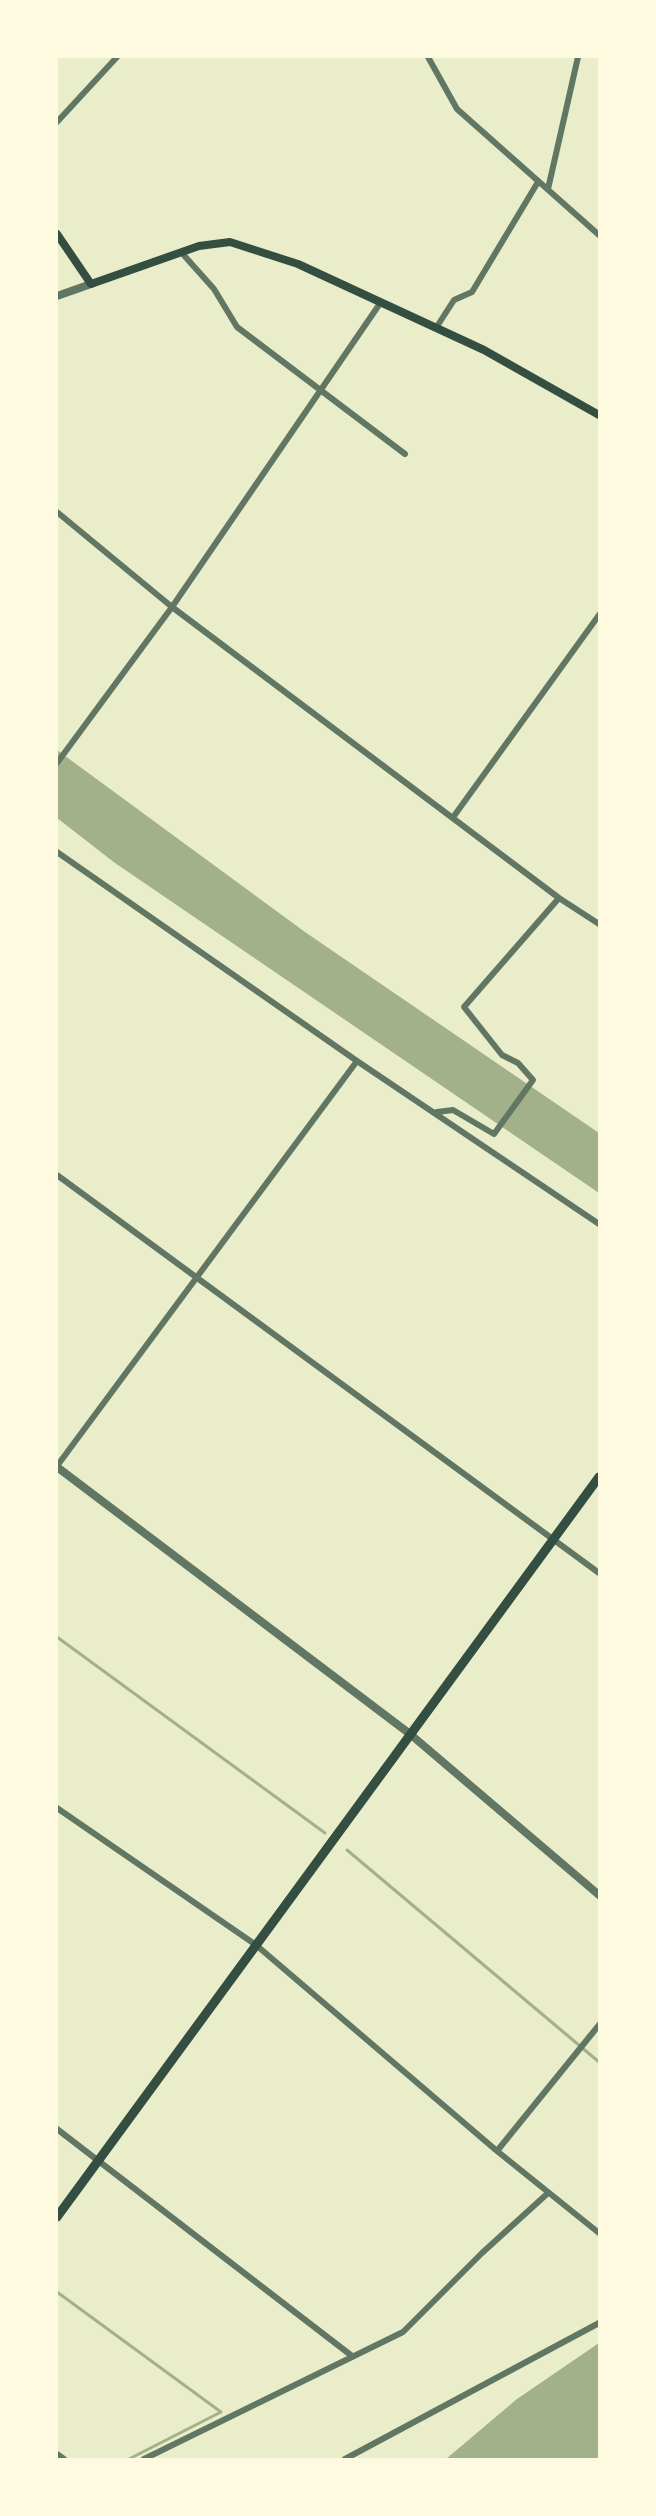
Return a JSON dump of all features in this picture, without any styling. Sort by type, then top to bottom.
[{"type":"highway","points":[[57,2217],[599,1477]]},
{"type":"main road","points":[[57,234],[92,284],[199,246],[230,242],[298,264],[484,350],[599,415]]},
{"type":"street","points":[[57,122],[117,57]]},
{"type":"street","points":[[428,57],[457,109],[599,235]]},
{"type":"street","points":[[548,189],[578,57]]},
{"type":"street","points":[[436,328],[454,300],[472,292],[538,182]]},
{"type":"street","points":[[181,252],[214,289],[237,327],[405,453]]},
{"type":"street","points":[[57,296],[92,284]]},
{"type":"street","points":[[57,763],[172,607],[381,302]]},
{"type":"street","points":[[57,512],[172,607],[454,816],[559,898],[599,924]]},
{"type":"street","points":[[454,816],[599,615]]},
{"type":"street","points":[[57,845],[69,861]]},
{"type":"street","points":[[57,852],[599,1224]]},
{"type":"street","points":[[436,1112],[453,1110],[494,1134],[533,1080],[518,1063],[502,1055],[464,1007],[559,898]]},
{"type":"street","points":[[357,1060],[57,1467],[410,1734],[599,1895]]},
{"type":"street","points":[[57,1175],[599,1573]]},
{"type":"street","points":[[57,1808],[256,1945],[497,2151],[599,2233]]},
{"type":"street","points":[[497,2151],[599,2025]]},
{"type":"street","points":[[57,2128],[352,2356]]},
{"type":"street","points":[[144,2459],[321,2374],[403,2331],[482,2253],[548,2193]]},
{"type":"street","points":[[345,2459],[599,2323]]},
{"type":"street","points":[[57,2454],[64,2459]]},
{"type":"shaded area","points":[[57,750],[305,932],[599,1133],[599,1193],[115,863],[57,818]]},
{"type":"shaded area","points":[[599,2343],[599,2459],[446,2459],[517,2399]]},
{"type":"waterway","points":[[57,1637],[325,1833]]},
{"type":"waterway","points":[[347,1850],[599,2062]]},
{"type":"waterway","points":[[57,2292],[221,2412],[129,2459]]}]
